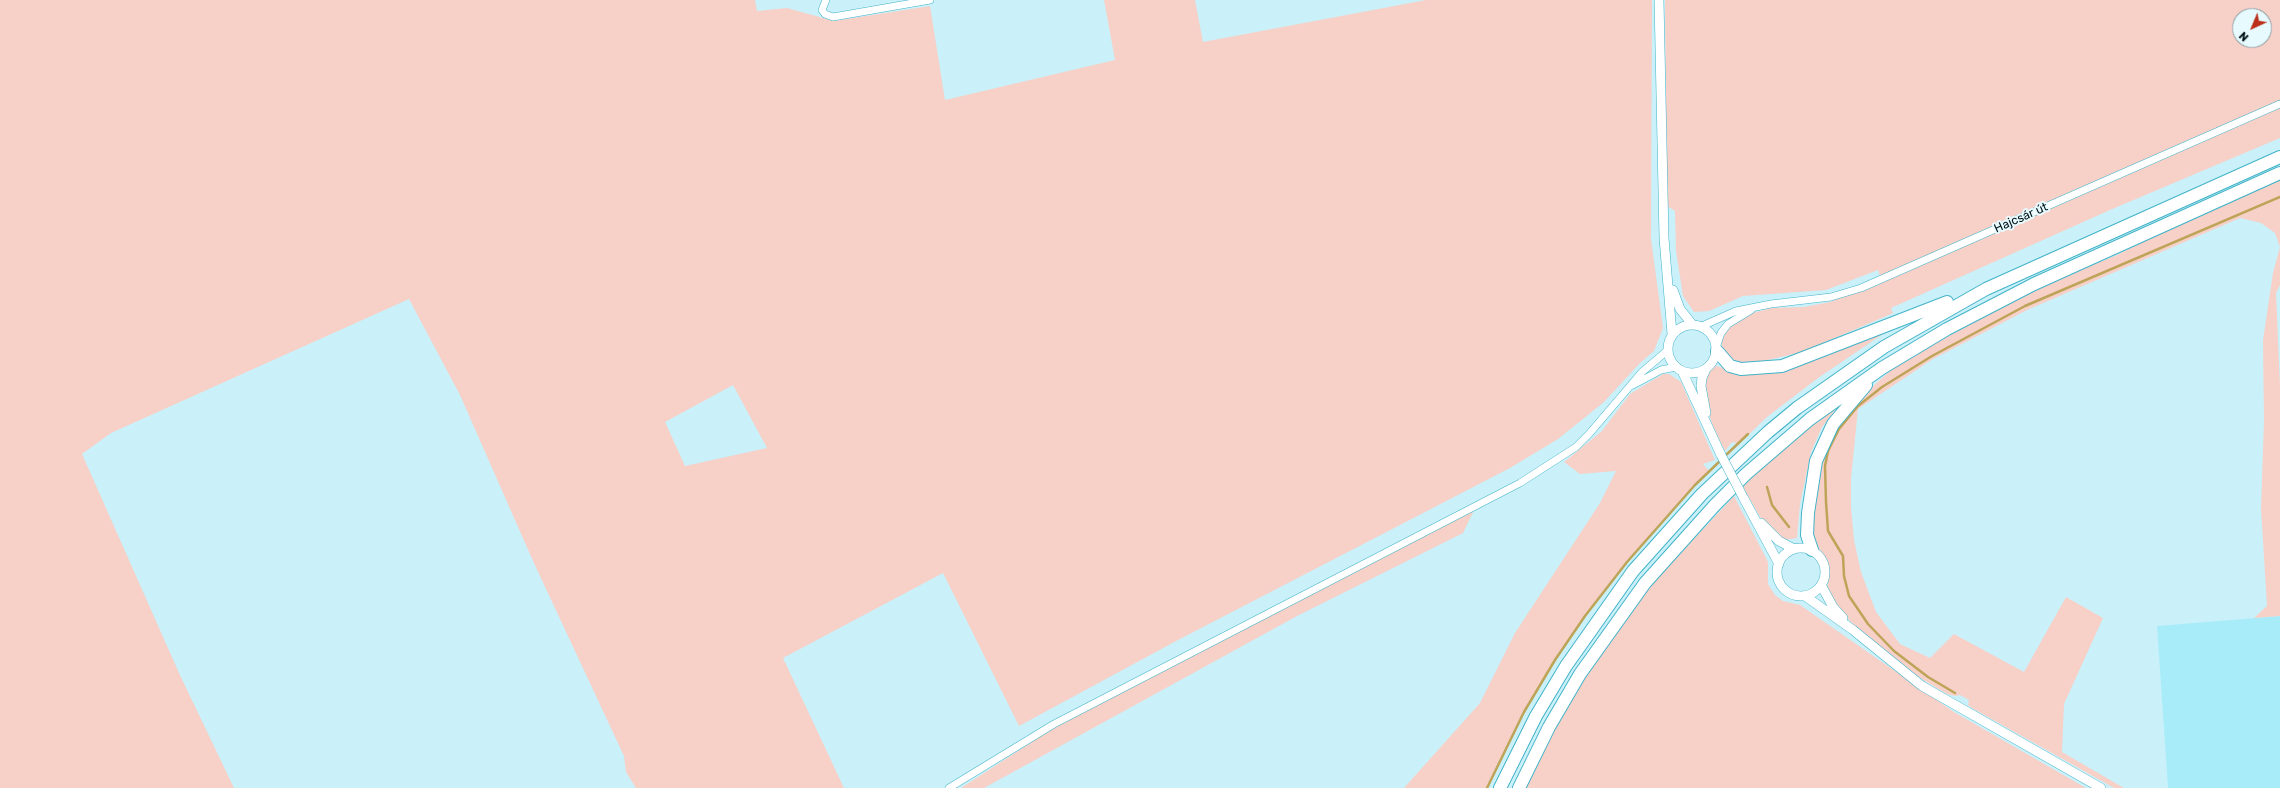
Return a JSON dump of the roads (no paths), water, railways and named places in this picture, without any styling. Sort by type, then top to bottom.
[{"type":"highway","points":[[1500,788],[1536,716],[1596,620],[1633,571],[1702,494],[1768,432],[1827,386],[1910,330],[1986,289],[2280,158]]},
{"type":"highway","points":[[1519,788],[1549,727],[1580,674],[1646,583],[1715,505],[1780,444],[1832,403],[1882,368],[1947,329],[2034,284],[2280,173]]},
{"type":"highway","points":[[1717,348],[1730,366],[1741,369],[1782,366],[1939,305],[1986,289]]},
{"type":"highway","points":[[1812,550],[1807,536],[1808,513],[1811,487],[1820,449],[1844,409],[1882,368]]},
{"type":"street","points":[[826,0],[822,10],[825,14],[833,17],[930,0]]},
{"type":"street","points":[[1659,0],[1664,238],[1672,334],[1668,350],[1670,359],[1679,369],[1709,426],[1721,455],[1779,564]]},
{"type":"street","name":"Hajcsár út","points":[[1697,325],[1736,311],[1771,304],[1831,297],[1860,288],[2280,104]]},
{"type":"street","points":[[1667,269],[1680,309],[1697,325],[1714,337],[1717,348],[1711,364],[1706,369],[1702,378],[1701,386],[1709,426]]},
{"type":"street","name":"Hajcsár út","points":[[1717,348],[1721,333],[1728,324],[1755,308]]},
{"type":"street","points":[[1672,334],[1678,329],[1697,325]]},
{"type":"street","points":[[949,788],[1054,724],[1520,483],[1576,447],[1642,372],[1668,350]]},
{"type":"street","points":[[1626,389],[1649,375],[1661,370],[1679,369],[1690,373],[1706,369]]},
{"type":"street","points":[[1755,517],[1779,541],[1794,549],[1812,550],[1823,562],[1825,574],[1821,585],[1811,594],[1805,596]]},
{"type":"street","points":[[1794,549],[1782,557],[1779,564],[1778,576],[1783,587],[1793,594],[1805,596],[1853,630],[1922,686],[2101,788]]},
{"type":"street","points":[[1821,585],[1833,607],[1853,630]]},
{"type":"waterway","points":[[1955,693],[1928,677],[1894,651],[1868,624],[1849,596],[1844,576],[1843,556],[1828,531],[1826,502],[1825,466],[1828,451],[1839,429],[1858,406],[1882,387],[1932,356],[2025,306],[2280,197]]},
{"type":"waterway","points":[[1725,456],[1748,434]]},
{"type":"waterway","points":[[1487,788],[1524,712],[1555,660],[1585,616],[1627,562],[1695,485],[1721,460]]},
{"type":"waterway","points":[[1767,487],[1772,505],[1789,527]]}]
